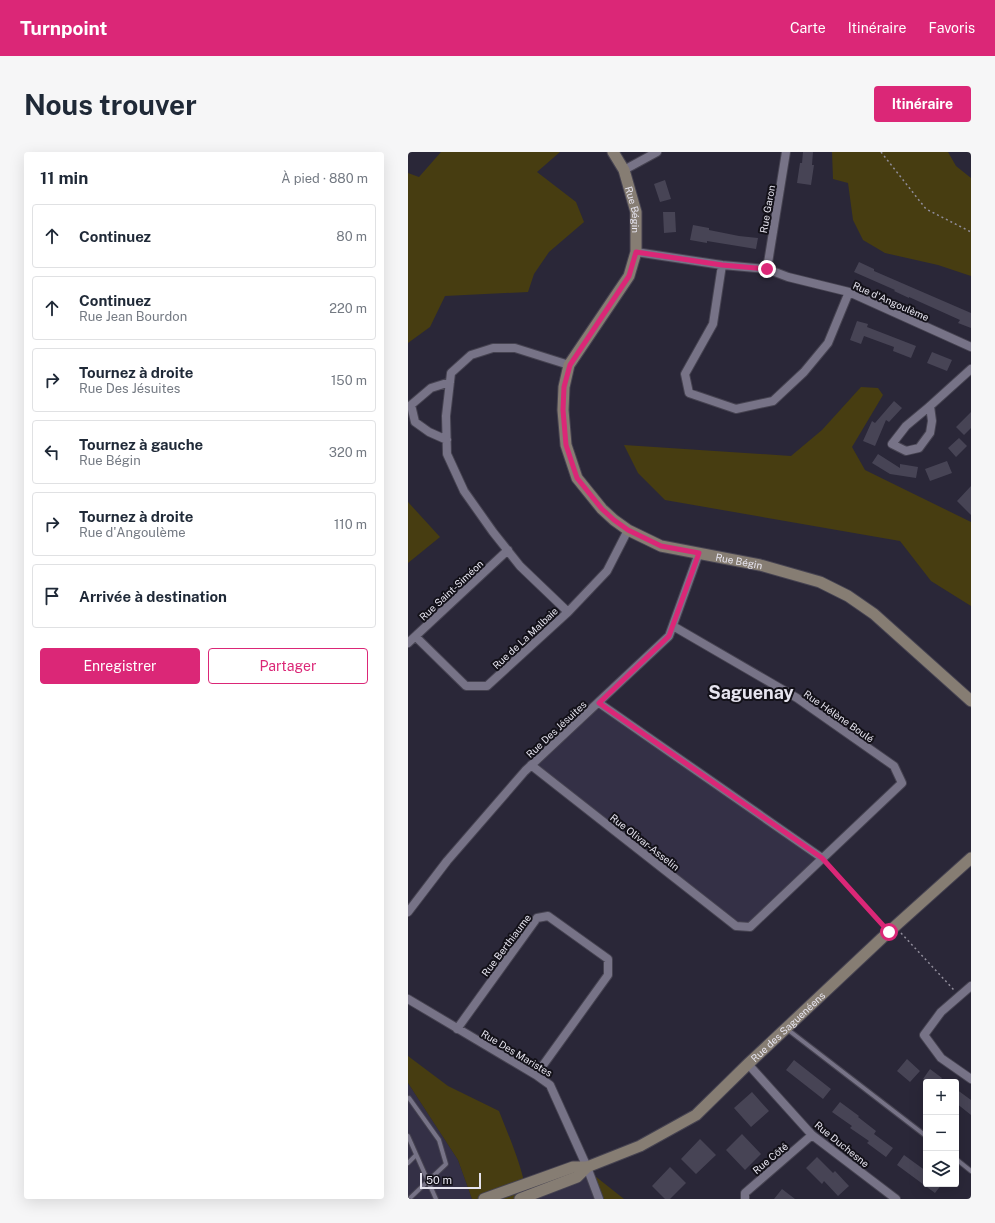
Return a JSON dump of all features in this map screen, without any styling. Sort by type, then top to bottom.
[{"type":"street","name":"Rue Bégin","points":[[613,152],[624,170],[636,212],[636,252],[629,276],[570,365],[564,387],[563,410],[566,445],[577,478],[602,509],[628,530],[661,546],[760,566],[820,582],[848,596],[874,614],[971,701]]},
{"type":"street","points":[[624,170],[657,152]]},
{"type":"street","name":"Rue Garon","points":[[767,269],[786,152]]},
{"type":"street","name":"Rue d'Angoulème","points":[[636,252],[722,265],[767,269],[788,277],[849,292],[971,347]]},
{"type":"street","points":[[722,265],[713,324],[685,374],[689,393],[736,409],[773,402],[804,372],[828,343],[849,292]]},
{"type":"street","points":[[568,612],[520,566],[464,491],[447,454],[446,416],[451,373],[471,355],[493,348],[515,348],[570,365]]},
{"type":"street","points":[[930,406],[932,421],[930,433],[919,448],[906,451],[892,444],[906,426],[971,369]]},
{"type":"street","points":[[447,440],[429,432],[415,422],[411,405],[431,388],[450,382]]},
{"type":"street","name":"Rue de La Malbaie","points":[[416,637],[466,686],[487,686],[568,612],[607,571],[628,530]]},
{"type":"street","name":"Rue Saint-Siméon","points":[[408,644],[508,550]]},
{"type":"street","name":"Rue Des Jésuites","points":[[408,912],[447,861],[531,765],[669,636],[699,553]]},
{"type":"street","name":"Rue Hélène Boulé","points":[[673,626],[797,698],[894,766],[902,783],[822,858]]},
{"type":"street","points":[[599,703],[822,858]]},
{"type":"street","name":"Rue Olivar-Asselin","points":[[531,765],[736,926],[750,927],[822,858]]},
{"type":"street","name":"Rue des Saguenéens","points":[[520,1199],[577,1176],[587,1167],[640,1146],[696,1115],[786,1028],[971,858]]},
{"type":"street","name":"Rue Berthiaume","points":[[457,1029],[537,918],[548,916],[608,959],[608,975],[536,1075]]},
{"type":"street","points":[[971,986],[941,1012],[924,1036],[941,1058],[971,1079]]},
{"type":"street","name":"Rue Des Maristes","points":[[408,999],[536,1075],[550,1086],[587,1167],[599,1199]]},
{"type":"street","name":"Rue Duchesne","points":[[748,1064],[812,1136],[896,1199]]},
{"type":"street","name":"Rue Côté","points":[[745,1199],[745,1193],[812,1136]]},
{"type":"street","name":"Rue des Saguenéens","points":[[484,1199],[573,1167],[587,1167]]},
{"type":"lane","points":[[786,1028],[923,1134]]},
{"type":"lane","points":[[409,1098],[439,1140],[446,1164],[427,1180],[409,1199]]},
{"type":"lane","points":[[408,1137],[436,1199]]},
{"type":"lane","points":[[408,1163],[416,1155]]},
{"type":"lane","points":[[959,1161],[971,1171]]},
{"type":"path","points":[[881,152],[926,209],[971,232]]},
{"type":"path","points":[[822,858],[960,996]]},
{"type":"shaded area","points":[[441,152],[560,152],[537,172],[576,202],[584,222],[549,252],[534,274],[528,292],[445,296],[430,327],[408,343],[408,173],[419,177]]},
{"type":"shaded area","points":[[832,152],[948,152],[956,166],[971,178],[971,276],[938,265],[885,253],[863,240],[853,220],[848,183],[833,179]]},
{"type":"shaded area","points":[[861,387],[878,388],[883,395],[852,447],[865,470],[971,522],[971,606],[931,581],[900,541],[665,500],[638,473],[624,445],[791,456],[822,430]]},
{"type":"shaded area","points":[[408,502],[440,537],[408,563]]},
{"type":"shaded area","points":[[599,702],[824,858],[747,927],[737,922],[533,769]]},
{"type":"shaded area","points":[[408,1056],[448,1086],[499,1111],[519,1163],[527,1196],[520,1199],[472,1199],[458,1160],[408,1083]]},
{"type":"shaded area","points":[[408,1083],[458,1160],[472,1199],[408,1199]]},
{"type":"shaded area","points":[[588,1173],[598,1199],[524,1199]]},
{"type":"shaded area","points":[[595,1176],[624,1199],[603,1199]]},
{"type":"building","points":[[803,152],[813,152],[812,165],[814,165],[811,185],[797,183]]},
{"type":"building","points":[[665,180],[671,199],[660,202],[654,184]]},
{"type":"building","points":[[663,212],[675,212],[676,232],[664,233]]},
{"type":"building","points":[[693,225],[739,236],[758,238],[756,249],[707,241],[707,243],[690,240]]},
{"type":"building","points":[[859,262],[874,269],[874,271],[971,313],[971,328],[958,323],[960,320],[854,272]]},
{"type":"building","points":[[857,321],[868,324],[867,327],[916,346],[911,358],[893,351],[894,347],[864,336],[861,344],[850,340]]},
{"type":"building","points":[[932,352],[952,360],[947,371],[927,363]]},
{"type":"building","points":[[894,401],[902,408],[889,422],[886,420],[875,446],[863,441],[872,421],[875,423]]},
{"type":"building","points":[[971,412],[971,428],[964,435],[956,427]]},
{"type":"building","points":[[959,438],[967,446],[956,457],[948,448]]},
{"type":"building","points":[[878,454],[900,468],[900,464],[918,467],[916,478],[890,474],[872,463]]},
{"type":"building","points":[[947,461],[952,473],[930,481],[925,469]]},
{"type":"building","points":[[971,486],[971,515],[957,501]]},
{"type":"building","points":[[907,1059],[920,1071],[910,1082],[897,1071]]},
{"type":"building","points":[[794,1060],[831,1089],[823,1099],[786,1070]]},
{"type":"building","points":[[930,1069],[942,1078],[941,1079],[923,1079]]},
{"type":"building","points":[[959,1091],[971,1100],[971,1115],[959,1105]]},
{"type":"building","points":[[752,1092],[769,1111],[751,1127],[734,1108]]},
{"type":"building","points":[[840,1102],[876,1131],[874,1134],[893,1148],[886,1157],[867,1143],[869,1141],[850,1128],[852,1126],[832,1112]]},
{"type":"building","points":[[742,1134],[761,1154],[745,1170],[726,1150]]},
{"type":"building","points":[[700,1139],[716,1155],[696,1174],[681,1159]]},
{"type":"building","points":[[904,1155],[923,1169],[923,1184],[897,1165]]},
{"type":"building","points":[[817,1157],[833,1173],[835,1171],[849,1186],[838,1196],[824,1181],[822,1184],[806,1168]]},
{"type":"building","points":[[670,1167],[686,1183],[670,1199],[665,1199],[652,1186]]},
{"type":"building","points":[[927,1187],[940,1187],[935,1193]]},
{"type":"building","points":[[782,1189],[795,1199],[774,1199]]},
{"type":"district","name":"Saguenay","points":[[751,693]]},
{"type":"route","points":[[767,269],[722,265],[636,252],[629,276],[570,365],[564,387],[563,410],[566,445],[577,478],[602,509],[628,530],[661,546],[699,553],[669,636],[599,703],[822,858],[889,932]]}]
